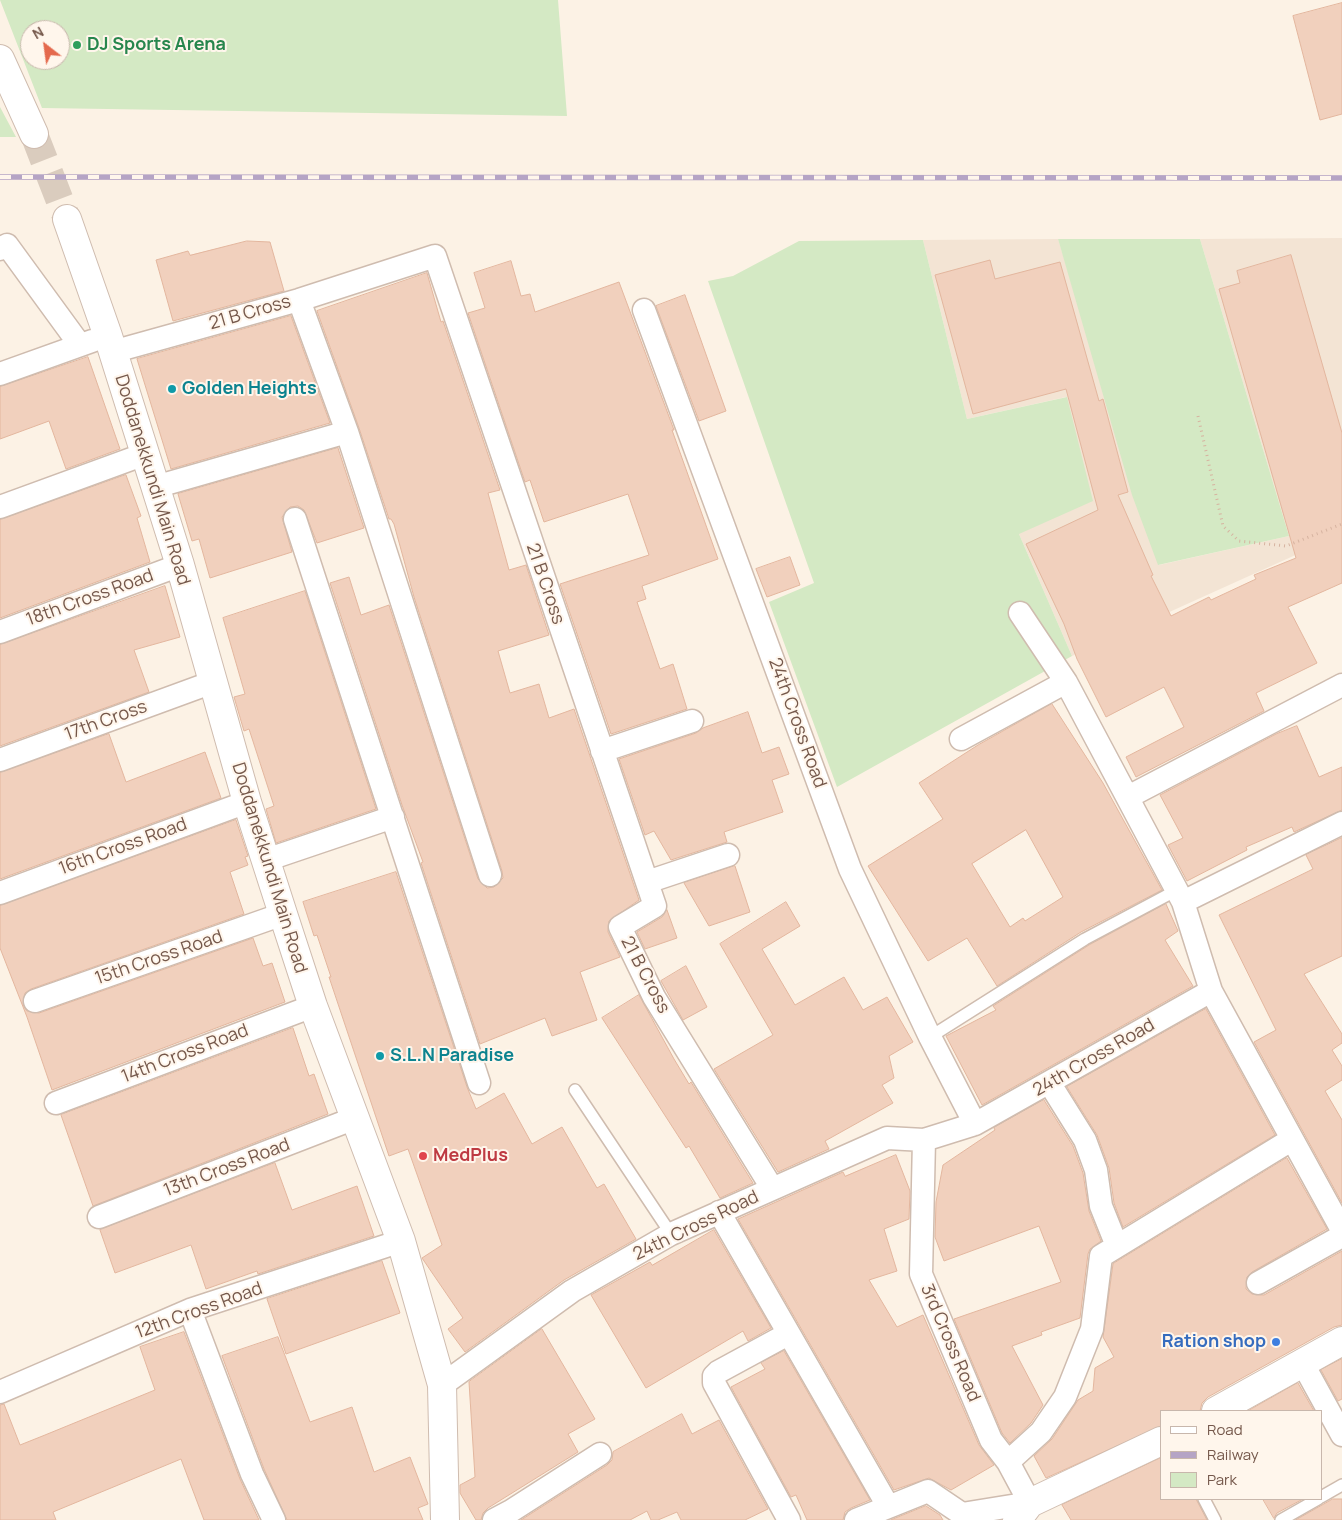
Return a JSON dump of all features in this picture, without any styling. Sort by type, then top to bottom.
[{"type":"street","points":[[0,59],[34,134]]},
{"type":"street","name":"Doddanekkundi Main Road","points":[[67,218],[110,344],[180,565],[247,802],[313,1006],[402,1241],[442,1385],[445,1520]]},
{"type":"street","points":[[0,249],[7,245],[80,344]]},
{"type":"street","name":"21 B Cross","points":[[0,374],[80,344],[110,344],[299,300],[436,256],[655,906],[620,928],[654,997],[772,1188]]},
{"type":"street","points":[[299,300],[347,432],[490,875]]},
{"type":"street","name":"24th Cross Road","points":[[644,310],[850,870],[930,1037],[975,1124]]},
{"type":"street","points":[[155,487],[347,432]]},
{"type":"street","points":[[0,506],[144,454]]},
{"type":"street","points":[[295,519],[479,1083]]},
{"type":"street","name":"18th Cross Road","points":[[0,632],[180,565]]},
{"type":"street","points":[[1020,613],[1066,682],[1180,896],[1211,991],[1342,1230]]},
{"type":"street","name":"17th Cross","points":[[0,760],[213,682]]},
{"type":"street","points":[[960,739],[1066,682]]},
{"type":"street","points":[[1128,797],[1342,685]]},
{"type":"street","points":[[602,751],[692,721]]},
{"type":"street","name":"16th Cross Road","points":[[0,892],[247,802]]},
{"type":"street","points":[[266,860],[393,817]]},
{"type":"street","points":[[1180,896],[1342,823]]},
{"type":"street","points":[[647,882],[728,855]]},
{"type":"street","name":"15th Cross Road","points":[[35,1001],[283,914]]},
{"type":"street","name":"24th Cross Road","points":[[442,1385],[572,1291],[671,1234],[887,1138],[924,1140],[975,1124],[1050,1084],[1211,991]]},
{"type":"street","name":"14th Cross Road","points":[[56,1102],[313,1006]]},
{"type":"street","points":[[1050,1084],[1085,1140],[1096,1170],[1101,1206],[1117,1246]]},
{"type":"street","name":"13th Cross Road","points":[[99,1217],[355,1118]]},
{"type":"street","name":"3rd Cross Road","points":[[924,1140],[921,1274],[991,1440],[1008,1462],[1023,1512]]},
{"type":"street","points":[[1008,1462],[1041,1432],[1066,1397],[1092,1329],[1101,1256],[1291,1140]]},
{"type":"street","points":[[719,1212],[888,1506]]},
{"type":"street","points":[[1258,1283],[1342,1236]]},
{"type":"street","name":"12th Cross Road","points":[[0,1392],[190,1310],[402,1241]]},
{"type":"street","points":[[190,1310],[252,1474],[274,1520]]},
{"type":"street","points":[[788,1334],[718,1372],[714,1376],[714,1383],[789,1520]]},
{"type":"street","points":[[1218,1410],[1342,1341]]},
{"type":"street","points":[[1302,1364],[1342,1435]]},
{"type":"street","points":[[856,1520],[928,1491],[962,1514],[1023,1512],[1160,1442]]},
{"type":"street","points":[[494,1520],[511,1512],[600,1454]]},
{"type":"lane","points":[[930,1037],[1085,939],[1180,896]]},
{"type":"lane","points":[[574,1090],[671,1234]]},
{"type":"lane","points":[[1322,1496],[1342,1485]]},
{"type":"lane","points":[[1205,1500],[1216,1520]]},
{"type":"lane","points":[[1281,1520],[1316,1500]]},
{"type":"path","points":[[1198,416],[1223,526],[1239,541],[1286,546],[1342,524]]},
{"type":"shaded area","points":[[1342,238],[1342,534],[1072,656],[1019,534],[1066,397],[967,419],[923,240],[1058,239],[1159,565],[1289,536],[1200,239]]},
{"type":"green space","points":[[0,0],[558,0],[567,116],[42,108],[27,70],[70,70],[70,20],[20,20],[20,51]]},
{"type":"green space","points":[[0,107],[16,137],[0,137]]},
{"type":"green space","points":[[1058,239],[1200,239],[1289,536],[1158,565],[1132,495]]},
{"type":"green space","points":[[923,240],[967,419],[1067,397],[1093,501],[1019,534],[1072,656],[837,787],[769,602],[814,583],[708,281],[733,276],[799,241]]},
{"type":"building","points":[[1342,3],[1342,114],[1320,120],[1293,16]]},
{"type":"building","points":[[247,241],[270,242],[284,291],[173,321],[156,260],[188,251],[190,255]]},
{"type":"building","points":[[1291,255],[1342,433],[1342,583],[1288,607],[1317,663],[1256,693],[1264,711],[1136,777],[1126,757],[1184,727],[1164,687],[1106,717],[1077,659],[1064,624],[1026,544],[1098,510],[1066,389],[973,414],[935,275],[990,260],[995,279],[1060,262],[1099,401],[1103,399],[1128,492],[1118,495],[1153,575],[1151,576],[1171,616],[1209,597],[1211,600],[1256,579],[1254,575],[1296,558],[1219,289],[1240,283],[1237,271]]},
{"type":"building","points":[[511,261],[521,296],[530,294],[535,312],[619,282],[674,430],[672,430],[718,559],[642,586],[646,599],[637,602],[660,669],[673,664],[687,709],[611,734],[560,584],[649,555],[628,494],[544,522],[530,480],[525,482],[468,313],[485,308],[474,273]]},
{"type":"building","points":[[427,273],[441,322],[443,321],[500,490],[488,493],[509,570],[526,565],[549,635],[498,651],[510,693],[539,684],[549,718],[574,709],[639,900],[609,921],[608,932],[620,957],[580,972],[597,1020],[552,1036],[545,1018],[480,1044],[421,863],[423,862],[402,805],[330,583],[349,577],[361,615],[389,605],[478,879],[487,888],[494,887],[503,878],[502,871],[414,597],[394,524],[389,519],[317,311]]},
{"type":"building","points":[[685,295],[726,411],[699,421],[656,306]]},
{"type":"building","points":[[291,316],[330,423],[171,469],[137,359]]},
{"type":"building","points":[[88,357],[120,449],[66,469],[49,421],[0,439],[0,387]]},
{"type":"building","points":[[338,448],[364,528],[317,543],[304,510],[298,506],[290,507],[282,517],[292,552],[210,578],[199,539],[192,541],[178,494]]},
{"type":"building","points":[[126,475],[141,516],[137,518],[150,562],[0,618],[0,520]]},
{"type":"building","points":[[790,557],[800,585],[767,597],[756,569]]},
{"type":"building","points":[[165,586],[180,637],[134,650],[149,692],[0,746],[0,645]]},
{"type":"building","points":[[305,591],[376,809],[276,843],[266,809],[274,806],[249,729],[244,731],[234,697],[245,694],[223,618]]},
{"type":"building","points":[[1052,704],[1103,783],[1162,890],[1081,932],[997,986],[967,938],[928,961],[868,866],[943,819],[919,783],[978,745]],"holes":[[[1026,830],[1063,897],[1025,921],[1023,918],[1010,927],[972,864]]]},
{"type":"building","points":[[748,712],[762,753],[779,747],[789,774],[772,780],[783,812],[724,832],[727,842],[671,860],[654,831],[645,835],[619,759],[696,733],[703,728]]},
{"type":"building","points":[[1297,726],[1319,777],[1342,767],[1342,810],[1294,832],[1292,827],[1246,847],[1247,850],[1187,881],[1168,845],[1183,838],[1160,795],[1276,734]]},
{"type":"building","points":[[109,734],[126,782],[205,752],[221,798],[0,879],[0,773]]},
{"type":"building","points":[[236,820],[248,856],[245,857],[248,865],[230,872],[244,914],[31,989],[25,993],[23,1005],[27,1011],[39,1013],[253,938],[263,966],[272,963],[285,1002],[52,1090],[27,1017],[0,948],[0,906]]},
{"type":"building","points":[[1342,838],[1342,956],[1304,974],[1342,1034],[1342,1043],[1332,1050],[1342,1066],[1342,1080],[1325,1091],[1342,1120],[1342,1203],[1254,1042],[1276,1030],[1219,915],[1313,869],[1306,855]]},
{"type":"building","points":[[735,866],[750,912],[709,926],[684,883]]},
{"type":"building","points":[[396,872],[476,1109],[504,1093],[532,1144],[562,1127],[597,1188],[604,1184],[636,1239],[564,1280],[465,1352],[448,1329],[463,1318],[422,1258],[442,1245],[408,1149],[389,1156],[329,977],[331,977],[317,935],[314,936],[303,902]]},
{"type":"building","points":[[786,902],[800,926],[762,949],[795,1005],[844,977],[863,1010],[887,997],[913,1042],[889,1056],[894,1078],[882,1085],[893,1103],[825,1141],[829,1149],[778,1172],[714,1069],[773,1035],[720,944]]},
{"type":"building","points":[[1166,904],[1178,931],[1165,940],[1193,986],[982,1105],[946,1036],[996,1010],[993,1006],[1089,945]]},
{"type":"building","points":[[667,910],[677,938],[645,949],[637,932],[662,917]]},
{"type":"building","points":[[686,966],[707,1007],[683,1020],[661,981]]},
{"type":"building","points":[[639,995],[689,1084],[691,1082],[753,1183],[720,1198],[689,1146],[686,1148],[602,1018]]},
{"type":"building","points":[[1206,1009],[1275,1135],[1123,1227],[1114,1203],[1109,1168],[1097,1135],[1067,1087]]},
{"type":"building","points":[[293,1028],[309,1076],[314,1074],[328,1114],[93,1206],[61,1115]]},
{"type":"building","points":[[1044,1100],[1073,1146],[1083,1173],[1089,1211],[1101,1241],[1090,1249],[1088,1254],[1080,1318],[1041,1332],[1042,1335],[1012,1346],[1043,1405],[1031,1423],[1010,1443],[1002,1433],[954,1319],[1061,1282],[1039,1226],[944,1261],[935,1237],[936,1202],[943,1165],[995,1130],[994,1128]]},
{"type":"building","points":[[896,1155],[910,1191],[909,1219],[884,1229],[897,1271],[869,1280],[897,1327],[923,1315],[979,1445],[994,1465],[951,1490],[929,1478],[894,1490],[738,1219],[843,1172],[845,1176]]},
{"type":"building","points":[[1287,1158],[1327,1229],[1252,1272],[1247,1277],[1246,1289],[1252,1294],[1264,1295],[1342,1251],[1342,1325],[1334,1327],[1208,1397],[1202,1403],[1200,1410],[1160,1410],[1160,1426],[1046,1478],[1034,1456],[1052,1439],[1078,1400],[1093,1391],[1095,1368],[1114,1357],[1103,1337],[1113,1264]]},
{"type":"building","points":[[275,1163],[292,1210],[357,1186],[374,1236],[258,1274],[257,1271],[206,1289],[191,1245],[115,1273],[100,1230]]},
{"type":"building","points":[[714,1230],[771,1328],[748,1341],[743,1331],[646,1388],[591,1295],[650,1262],[652,1265]]},
{"type":"building","points":[[382,1261],[400,1313],[286,1354],[267,1299]]},
{"type":"building","points":[[542,1329],[595,1419],[568,1434],[578,1452],[488,1508],[483,1513],[481,1520],[476,1520],[460,1493],[460,1485],[475,1477],[469,1382]]},
{"type":"building","points":[[184,1332],[240,1479],[259,1520],[204,1520],[181,1459],[53,1512],[56,1520],[0,1520],[0,1405],[4,1404],[20,1445],[155,1390],[140,1347]]},
{"type":"building","points":[[278,1337],[310,1422],[352,1407],[374,1472],[410,1457],[428,1504],[418,1508],[423,1520],[287,1520],[264,1469],[222,1356]]},
{"type":"building","points":[[784,1351],[870,1500],[845,1512],[843,1520],[807,1520],[796,1495],[791,1497],[731,1387],[765,1369],[761,1363]]},
{"type":"building","points":[[1342,1359],[1342,1399],[1338,1401],[1321,1370]]},
{"type":"building","points":[[1298,1383],[1313,1410],[1250,1410]]},
{"type":"building","points":[[682,1414],[692,1434],[719,1420],[768,1509],[745,1520],[681,1520],[677,1512],[658,1520],[651,1520],[647,1511],[630,1520],[521,1520],[607,1465],[612,1460],[613,1452]]},
{"type":"building","points":[[1160,1458],[1160,1500],[1197,1500],[1207,1520],[1071,1520],[1062,1505]]},
{"type":"building","points":[[1333,1499],[1342,1499],[1342,1520],[1296,1520]]},
{"type":"building","points":[[1264,1500],[1301,1500],[1277,1513],[1274,1518]]},
{"type":"building","points":[[926,1506],[940,1515],[943,1520],[891,1520]]},
{"type":"tunnel","points":[[34,134],[67,219]]},
{"type":"railway","points":[[0,177],[1342,178]]},
{"type":"place","name":"DJ Sports Arena","points":[[77,45]]},
{"type":"place","name":"Golden Heights","points":[[172,389]]},
{"type":"place","name":"S.L.N Paradise","points":[[380,1056]]},
{"type":"place","name":"MedPlus","points":[[423,1156]]},
{"type":"place","name":"Ration shop","points":[[1276,1342]]}]
